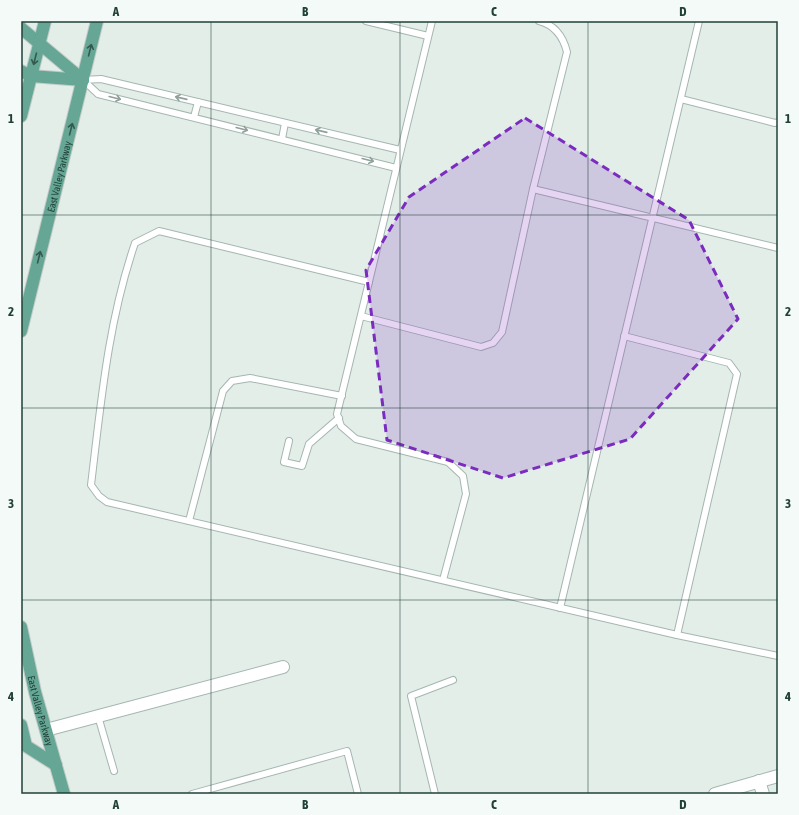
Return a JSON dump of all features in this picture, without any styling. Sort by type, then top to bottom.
[{"type":"main road","points":[[21,116],[26,74],[39,42],[44,21]]},
{"type":"main road","name":"East Valley Parkway","points":[[21,331],[97,21]]},
{"type":"main road","points":[[21,28],[83,80]]},
{"type":"main road","points":[[26,74],[83,80]]},
{"type":"main road","name":"East Valley Parkway","points":[[21,627],[35,692],[64,794]]},
{"type":"main road","points":[[21,725],[26,746],[56,765]]},
{"type":"street","points":[[46,730],[283,667]]},
{"type":"street","points":[[715,794],[778,776]]},
{"type":"street","points":[[759,781],[763,794]]},
{"type":"lane","points":[[366,21],[428,36]]},
{"type":"lane","points":[[432,21],[337,414],[341,426],[356,439],[448,462],[463,476],[466,494],[443,580]]},
{"type":"lane","points":[[361,316],[481,347],[493,342],[502,332],[533,189],[567,52],[563,37],[548,23],[539,21]]},
{"type":"lane","points":[[560,608],[699,21]]},
{"type":"lane","points":[[83,80],[102,79],[400,150]]},
{"type":"lane","points":[[83,80],[98,94],[282,138],[396,168]]},
{"type":"lane","points":[[681,99],[775,123],[778,122]]},
{"type":"lane","points":[[194,118],[198,102]]},
{"type":"lane","points":[[282,138],[285,123]]},
{"type":"lane","points":[[533,189],[778,248]]},
{"type":"lane","points":[[369,282],[159,231],[135,243],[122,281],[106,358],[91,484],[99,496],[107,502],[677,635],[778,656]]},
{"type":"lane","points":[[624,336],[729,363],[737,374],[677,635]]},
{"type":"lane","points":[[189,521],[223,391],[232,381],[250,378],[342,396]]},
{"type":"lane","points":[[289,441],[284,462],[302,466],[309,444],[339,418]]},
{"type":"lane","points":[[435,794],[411,696],[453,680]]},
{"type":"lane","points":[[98,716],[114,771]]},
{"type":"lane","points":[[192,794],[347,751],[358,794]]},
{"type":"highlighted area","points":[[525,118],[689,220],[738,319],[630,439],[503,478],[387,440],[366,270],[409,197]]}]
